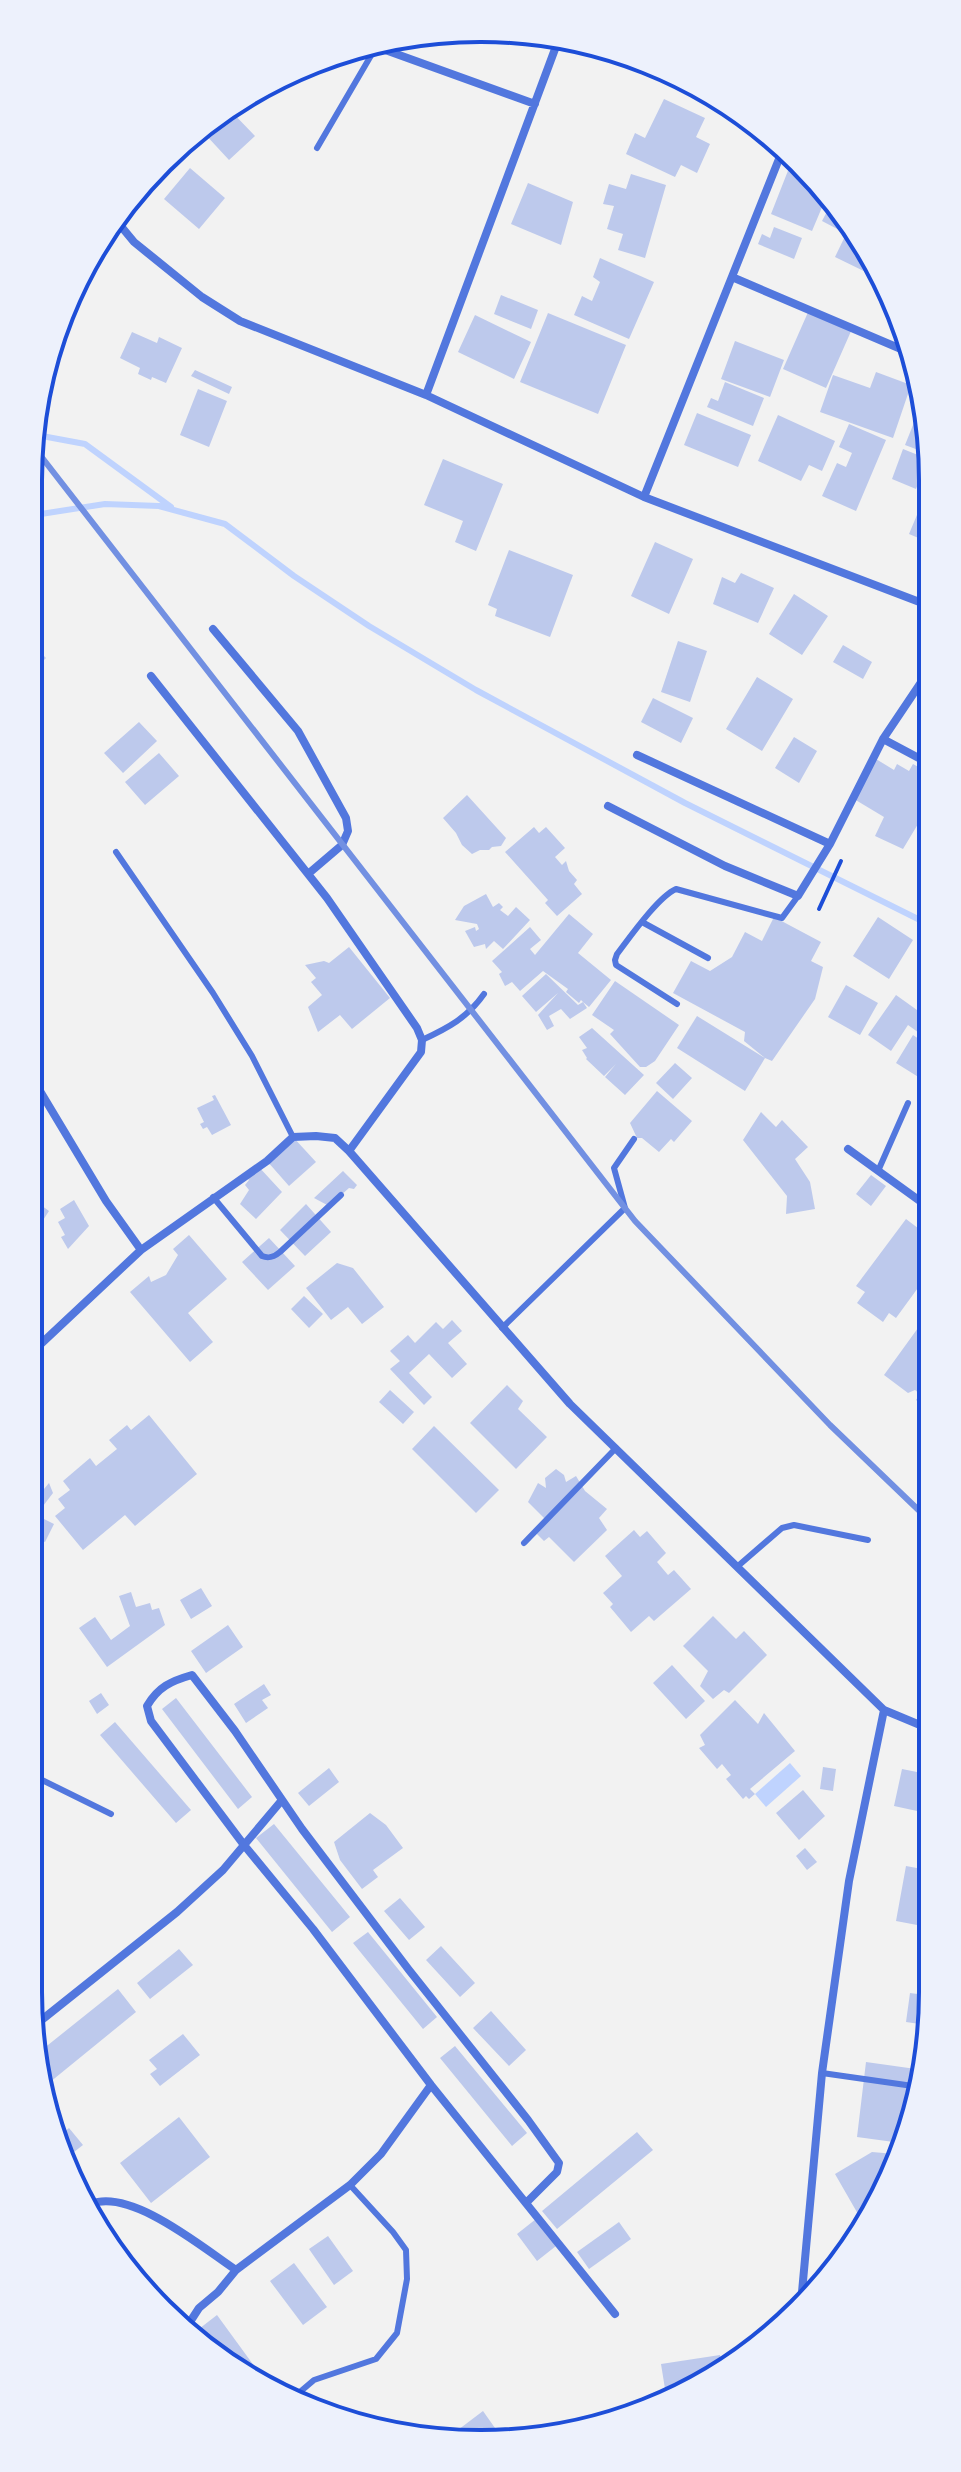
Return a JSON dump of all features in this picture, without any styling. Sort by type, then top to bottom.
[{"type":"street","points":[[426,395],[555,48]]},
{"type":"street","points":[[389,52],[535,104]]},
{"type":"street","points":[[644,497],[779,159]]},
{"type":"street","points":[[123,228],[134,242],[202,297],[240,321],[426,395],[644,497],[919,602]]},
{"type":"street","points":[[732,277],[898,348]]},
{"type":"street","points":[[213,629],[298,731],[346,818],[348,831],[342,845],[308,874]]},
{"type":"street","points":[[151,676],[356,937],[417,1028],[422,1040],[421,1052],[349,1151]]},
{"type":"street","points":[[608,806],[725,866],[798,896],[830,844],[883,739],[919,685]]},
{"type":"street","points":[[883,739],[919,758]]},
{"type":"street","points":[[637,755],[830,844]]},
{"type":"street","points":[[42,1094],[106,1201],[141,1250]]},
{"type":"street","points":[[42,1343],[141,1250],[267,1161],[293,1137],[335,1138],[570,1404],[884,1710],[919,1725]]},
{"type":"street","points":[[848,1149],[919,1200]]},
{"type":"street","points":[[526,2203],[557,2172],[559,2163],[409,1970],[192,1675],[171,1681],[155,1693],[147,1706],[151,1721],[431,2085],[615,2314]]},
{"type":"street","points":[[802,2290],[822,2073],[849,1881],[884,1710]]},
{"type":"street","points":[[43,2019],[177,1912],[223,1870],[282,1800]]},
{"type":"street","points":[[191,2321],[236,2270],[350,2185],[381,2154],[431,2085]]},
{"type":"street","points":[[96,2202],[129,2205],[163,2220],[236,2270]]},
{"type":"lane","points":[[317,148],[371,56]]},
{"type":"lane","points":[[116,852],[213,993],[252,1056],[293,1137]]},
{"type":"lane","points":[[677,1004],[616,965],[615,960],[642,922],[669,892],[676,889],[782,918],[798,896]]},
{"type":"lane","points":[[642,922],[708,958]]},
{"type":"lane","points":[[422,1040],[460,1021],[484,994]]},
{"type":"lane","points":[[878,1171],[908,1103]]},
{"type":"lane","points":[[502,1328],[625,1208],[614,1168],[634,1139]]},
{"type":"lane","points":[[213,1197],[262,1256],[271,1258],[341,1195]]},
{"type":"lane","points":[[524,1543],[616,1448]]},
{"type":"lane","points":[[738,1566],[782,1528],[794,1525],[868,1540]]},
{"type":"lane","points":[[42,1780],[111,1814]]},
{"type":"lane","points":[[822,2073],[909,2085]]},
{"type":"lane","points":[[301,2391],[314,2380],[376,2359],[397,2333],[407,2279],[406,2250],[350,2185]]},
{"type":"path","points":[[819,909],[841,861]]},
{"type":"water","points":[[790,1763],[801,1776],[766,1807],[755,1794]]},
{"type":"building","points":[[664,99],[705,118],[696,137],[710,144],[697,173],[681,165],[675,177],[626,154],[635,133],[645,138]]},
{"type":"building","points":[[236,117],[255,136],[229,160],[208,138]]},
{"type":"building","points":[[190,168],[225,198],[199,229],[164,199]]},
{"type":"building","points":[[789,168],[822,207],[812,231],[771,214]]},
{"type":"building","points":[[631,174],[666,185],[645,258],[618,250],[623,234],[607,229],[614,206],[603,204],[609,184],[626,189]]},
{"type":"building","points":[[528,183],[573,202],[561,245],[511,224]]},
{"type":"building","points":[[827,212],[840,231],[822,221]]},
{"type":"building","points":[[774,227],[802,238],[794,259],[758,244],[762,234],[770,238]]},
{"type":"building","points":[[845,237],[866,272],[835,257]]},
{"type":"building","points":[[600,258],[654,282],[629,339],[574,315],[582,296],[592,301],[600,282],[593,277]]},
{"type":"building","points":[[501,295],[538,310],[531,329],[494,314]]},
{"type":"building","points":[[809,310],[852,329],[826,388],[783,369]]},
{"type":"building","points":[[548,313],[626,345],[598,414],[520,382]]},
{"type":"building","points":[[475,315],[531,342],[514,379],[458,352]]},
{"type":"building","points":[[132,332],[157,343],[159,337],[182,348],[166,383],[138,374],[140,368],[120,358]]},
{"type":"building","points":[[735,341],[784,360],[770,397],[721,379]]},
{"type":"building","points":[[195,370],[232,387],[229,394],[191,376]]},
{"type":"building","points":[[876,372],[908,384],[910,389],[893,438],[820,412],[833,375],[870,388]]},
{"type":"building","points":[[725,382],[764,398],[753,426],[707,407],[711,398],[718,401]]},
{"type":"building","points":[[198,389],[227,401],[209,447],[180,435]]},
{"type":"building","points":[[697,413],[751,435],[738,467],[684,445]]},
{"type":"building","points":[[778,415],[835,441],[822,471],[809,465],[801,481],[758,461]]},
{"type":"building","points":[[915,421],[918,450],[905,445]]},
{"type":"building","points":[[849,424],[886,440],[856,511],[822,496],[837,463],[846,467],[852,453],[839,447]]},
{"type":"building","points":[[903,449],[918,455],[919,482],[916,489],[892,479]]},
{"type":"building","points":[[443,459],[503,484],[476,551],[455,542],[463,521],[424,505]]},
{"type":"building","points":[[919,510],[919,538],[909,534]]},
{"type":"building","points":[[655,542],[693,559],[669,614],[631,596]]},
{"type":"building","points":[[509,550],[573,575],[550,637],[495,616],[497,609],[488,605]]},
{"type":"building","points":[[741,573],[774,588],[758,623],[713,604],[722,577],[735,583]]},
{"type":"building","points":[[794,594],[828,616],[802,655],[769,634]]},
{"type":"building","points":[[678,641],[707,651],[690,702],[661,692]]},
{"type":"building","points":[[843,645],[872,662],[863,679],[833,662]]},
{"type":"building","points":[[757,677],[793,699],[762,751],[726,729]]},
{"type":"building","points":[[653,698],[693,718],[681,743],[641,722]]},
{"type":"building","points":[[139,722],[157,741],[123,773],[104,753]]},
{"type":"building","points":[[794,737],[817,751],[799,783],[775,768]]},
{"type":"building","points":[[159,753],[179,776],[145,805],[125,782]]},
{"type":"building","points":[[876,759],[894,770],[897,764],[909,771],[913,764],[919,767],[919,822],[903,849],[875,836],[884,817],[854,799]]},
{"type":"building","points":[[467,795],[506,838],[501,846],[472,854],[443,818]]},
{"type":"building","points":[[534,827],[539,833],[546,827],[565,848],[555,857],[562,865],[566,861],[569,871],[577,880],[574,884],[582,894],[557,916],[545,903],[548,900],[505,852]]},
{"type":"building","points":[[486,894],[493,907],[499,903],[503,907],[500,910],[508,916],[516,907],[530,920],[503,949],[494,941],[486,949],[485,944],[474,947],[465,931],[475,927],[476,931],[479,929],[477,924],[455,920],[464,906]]},
{"type":"building","points":[[569,914],[593,934],[578,953],[611,980],[589,1007],[581,1000],[579,1003],[566,992],[568,989],[543,971],[520,991],[512,982],[505,986],[499,974],[502,972],[492,961],[530,927],[541,940],[530,949],[535,955]]},
{"type":"building","points":[[774,917],[821,942],[811,961],[823,967],[815,999],[772,1061],[744,1041],[745,1032],[673,993],[691,961],[710,971],[732,957],[745,932],[762,941]]},
{"type":"building","points":[[878,917],[913,940],[889,979],[853,956]]},
{"type":"building","points":[[349,947],[390,998],[352,1029],[340,1015],[318,1032],[308,1007],[322,995],[311,982],[316,978],[305,965],[324,961],[329,963]]},
{"type":"building","points":[[546,974],[578,1005],[583,1002],[587,1008],[570,1019],[561,1009],[549,1016],[554,1026],[547,1030],[538,1015],[558,993],[536,1012],[522,996]]},
{"type":"building","points":[[615,981],[679,1025],[655,1061],[646,1067],[640,1067],[610,1034],[614,1030],[592,1015]]},
{"type":"building","points":[[846,985],[878,1003],[860,1035],[828,1017]]},
{"type":"building","points":[[896,995],[919,1011],[919,1033],[908,1025],[891,1051],[868,1035]]},
{"type":"building","points":[[697,1016],[765,1058],[745,1091],[677,1048]]},
{"type":"building","points":[[592,1028],[644,1075],[625,1095],[605,1077],[616,1064],[604,1076],[586,1059],[582,1050],[587,1048],[579,1037]]},
{"type":"building","points":[[913,1035],[919,1039],[919,1077],[896,1063]]},
{"type":"building","points":[[675,1063],[692,1078],[673,1099],[656,1083]]},
{"type":"building","points":[[657,1091],[692,1121],[674,1142],[671,1139],[659,1152],[642,1138],[637,1138],[630,1123]]},
{"type":"building","points":[[215,1095],[231,1125],[212,1135],[207,1127],[203,1129],[200,1124],[204,1122],[197,1108],[214,1100],[212,1096]]},
{"type":"building","points":[[761,1112],[776,1127],[782,1120],[808,1147],[795,1159],[810,1182],[815,1209],[786,1214],[787,1196],[743,1140]]},
{"type":"building","points":[[293,1137],[316,1162],[289,1186],[267,1161]]},
{"type":"building","points":[[258,1166],[282,1192],[256,1219],[240,1204],[249,1190],[245,1185],[249,1180],[245,1176]]},
{"type":"building","points":[[343,1171],[357,1185],[354,1189],[349,1188],[329,1206],[314,1198]]},
{"type":"building","points":[[871,1175],[886,1186],[871,1206],[856,1194]]},
{"type":"building","points":[[74,1200],[89,1226],[68,1249],[58,1222],[65,1218],[60,1209]]},
{"type":"building","points":[[306,1204],[331,1232],[305,1256],[280,1230]]},
{"type":"building","points":[[42,1206],[49,1211],[42,1222]]},
{"type":"building","points":[[906,1219],[919,1229],[919,1286],[896,1318],[889,1313],[883,1322],[857,1303],[865,1292],[856,1286]]},
{"type":"building","points":[[189,1235],[227,1279],[188,1313],[213,1342],[190,1362],[130,1292],[149,1276],[151,1282],[166,1275],[178,1255],[173,1249]]},
{"type":"building","points":[[269,1238],[295,1266],[268,1290],[242,1262]]},
{"type":"building","points":[[337,1263],[353,1268],[384,1307],[362,1324],[348,1307],[331,1320],[306,1288]]},
{"type":"building","points":[[304,1296],[323,1314],[309,1328],[291,1309]]},
{"type":"building","points":[[452,1320],[462,1331],[448,1343],[467,1364],[452,1378],[429,1354],[409,1373],[432,1397],[424,1405],[390,1369],[400,1361],[390,1351],[408,1335],[415,1343],[436,1322],[443,1329]]},
{"type":"building","points":[[919,1327],[919,1393],[915,1390],[908,1393],[884,1375]]},
{"type":"building","points":[[507,1385],[523,1401],[518,1409],[547,1437],[516,1469],[470,1423]]},
{"type":"building","points":[[390,1390],[414,1412],[403,1424],[379,1402]]},
{"type":"building","points":[[149,1415],[197,1474],[135,1526],[125,1515],[83,1550],[55,1516],[65,1508],[58,1499],[70,1490],[63,1481],[90,1458],[96,1466],[117,1449],[109,1440],[127,1425],[131,1430]]},
{"type":"building","points":[[434,1426],[499,1490],[476,1513],[412,1449]]},
{"type":"building","points":[[556,1469],[564,1475],[566,1482],[576,1476],[585,1491],[607,1509],[599,1518],[607,1530],[574,1562],[549,1537],[544,1541],[535,1532],[547,1521],[528,1502],[538,1483],[546,1488],[545,1478]]},
{"type":"building","points":[[49,1483],[53,1493],[42,1507],[42,1491]]},
{"type":"building","points":[[42,1518],[54,1524],[45,1542],[42,1541]]},
{"type":"building","points":[[634,1530],[640,1537],[647,1531],[666,1553],[657,1562],[668,1575],[674,1570],[691,1589],[654,1621],[649,1616],[631,1632],[610,1607],[613,1604],[603,1593],[622,1576],[605,1556]]},
{"type":"building","points":[[201,1588],[212,1606],[191,1619],[180,1600]]},
{"type":"building","points":[[131,1592],[136,1607],[150,1603],[152,1610],[159,1608],[165,1625],[107,1667],[79,1628],[95,1617],[111,1640],[130,1626],[119,1596]]},
{"type":"building","points":[[713,1616],[736,1639],[744,1631],[767,1655],[729,1693],[724,1690],[713,1699],[700,1686],[708,1671],[683,1646]]},
{"type":"building","points":[[228,1625],[243,1647],[206,1673],[191,1651]]},
{"type":"building","points":[[672,1665],[705,1701],[686,1719],[653,1683]]},
{"type":"building","points":[[264,1684],[271,1695],[262,1700],[268,1708],[246,1723],[234,1704]]},
{"type":"building","points":[[101,1693],[109,1705],[97,1714],[89,1701]]},
{"type":"building","points":[[176,1698],[252,1797],[238,1809],[162,1709]]},
{"type":"building","points":[[735,1700],[758,1724],[764,1713],[795,1751],[750,1789],[755,1794],[749,1799],[746,1796],[743,1799],[726,1779],[731,1775],[722,1764],[717,1769],[699,1748],[705,1745],[700,1735]]},
{"type":"building","points":[[115,1722],[191,1810],[176,1823],[100,1735]]},
{"type":"building","points":[[823,1767],[836,1769],[833,1791],[820,1789]]},
{"type":"building","points":[[329,1768],[339,1782],[309,1806],[298,1793]]},
{"type":"building","points":[[902,1769],[919,1772],[919,1811],[894,1806]]},
{"type":"building","points":[[803,1790],[825,1816],[799,1840],[776,1813]]},
{"type":"building","points":[[370,1813],[386,1825],[403,1848],[373,1870],[378,1877],[362,1889],[340,1860],[334,1842]]},
{"type":"building","points":[[274,1824],[350,1917],[332,1932],[256,1838]]},
{"type":"building","points":[[805,1848],[817,1862],[807,1870],[796,1856]]},
{"type":"building","points":[[906,1866],[919,1868],[919,1925],[896,1921]]},
{"type":"building","points":[[400,1898],[425,1927],[409,1940],[384,1911]]},
{"type":"building","points":[[368,1932],[437,2017],[423,2029],[353,1943]]},
{"type":"building","points":[[441,1946],[475,1983],[460,1997],[426,1960]]},
{"type":"building","points":[[179,1949],[193,1965],[150,1999],[137,1983]]},
{"type":"building","points":[[118,1989],[136,2012],[51,2081],[46,2047]]},
{"type":"building","points":[[910,1993],[919,1994],[918,2024],[906,2022]]},
{"type":"building","points":[[491,2011],[526,2050],[509,2066],[473,2028]]},
{"type":"building","points":[[183,2034],[200,2055],[160,2086],[150,2074],[157,2069],[149,2060]]},
{"type":"building","points":[[455,2046],[527,2133],[512,2146],[440,2058]]},
{"type":"building","points":[[866,2062],[912,2068],[892,2142],[857,2137]]},
{"type":"building","points":[[179,2117],[210,2157],[151,2203],[120,2163]]},
{"type":"building","points":[[69,2128],[83,2145],[73,2153],[65,2132]]},
{"type":"building","points":[[637,2132],[653,2150],[557,2229],[542,2211]]},
{"type":"building","points":[[872,2152],[888,2153],[858,2214],[835,2174]]},
{"type":"building","points":[[536,2219],[556,2246],[537,2261],[517,2234]]},
{"type":"building","points":[[619,2222],[631,2239],[589,2269],[577,2252]]},
{"type":"building","points":[[328,2236],[353,2271],[334,2285],[309,2249]]},
{"type":"building","points":[[294,2263],[327,2307],[303,2325],[270,2281]]},
{"type":"building","points":[[217,2315],[255,2367],[237,2356],[200,2328]]},
{"type":"building","points":[[720,2355],[720,2358],[700,2371],[665,2389],[661,2364]]},
{"type":"building","points":[[483,2411],[495,2428],[493,2430],[459,2429]]},
{"type":"waterway","points":[[45,436],[85,444],[171,507]]},
{"type":"waterway","points":[[42,514],[105,504],[159,506],[225,524],[294,576],[369,626],[476,690],[685,803],[919,920]]},
{"type":"railway","points":[[43,459],[635,1221],[830,1425],[919,1511]]}]
